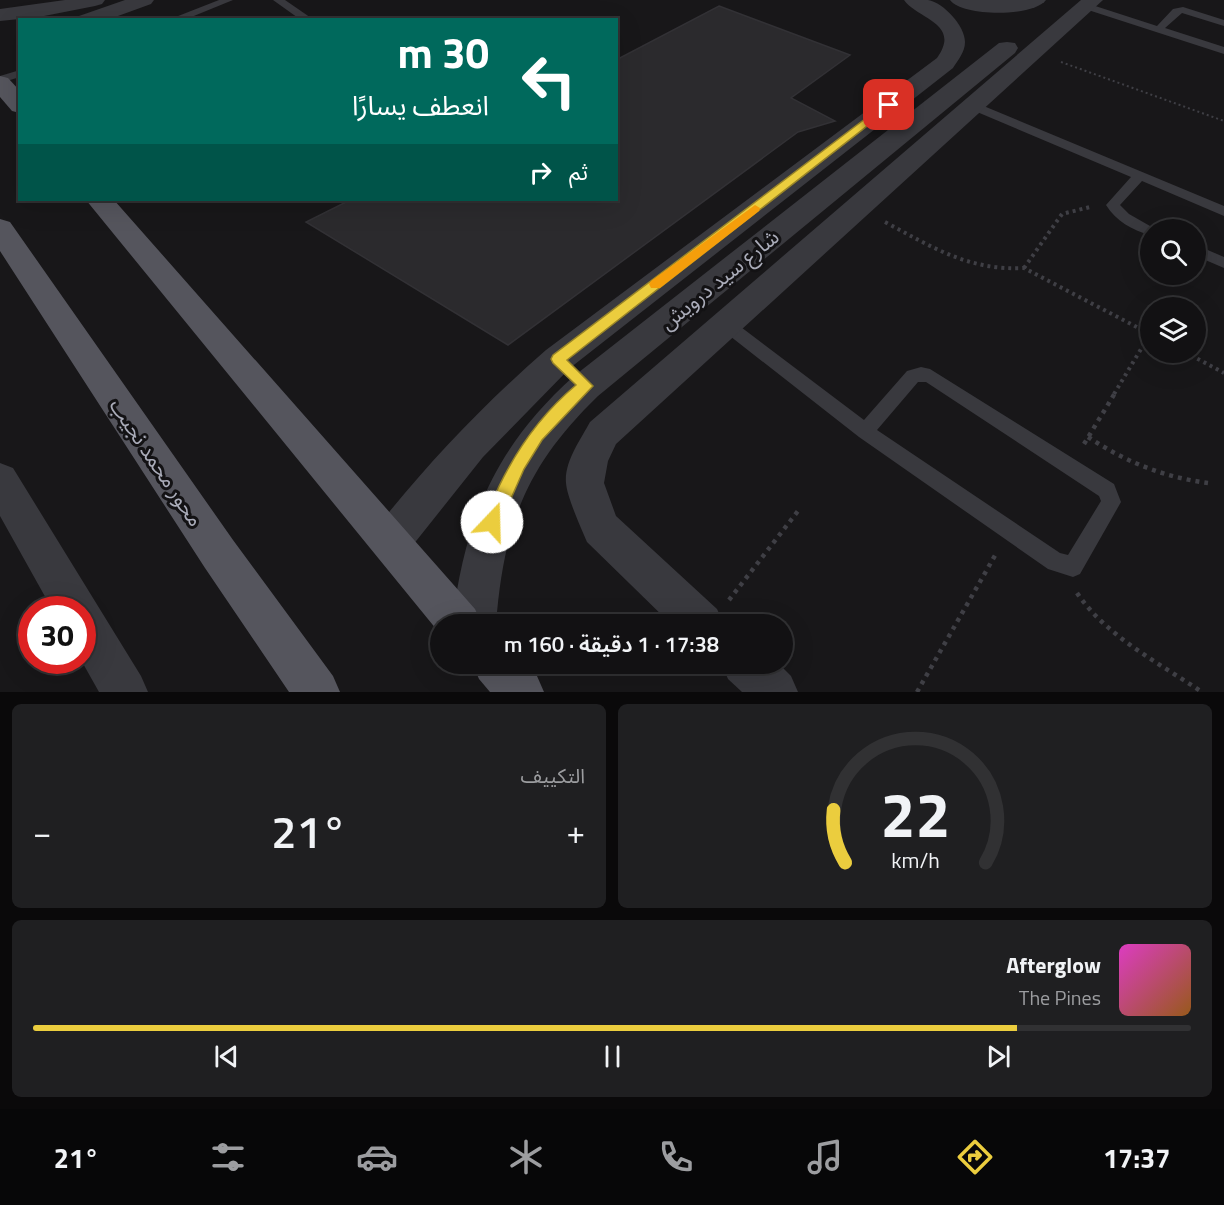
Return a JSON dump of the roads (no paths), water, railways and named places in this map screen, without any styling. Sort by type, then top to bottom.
[{"type":"main road","points":[[0,81],[18,104]]},
{"type":"main road","points":[[100,201],[452,614]]},
{"type":"main road","name":"محور محمد نجيب","points":[[0,229],[219,554],[317,692]]},
{"type":"main road","points":[[505,674],[521,692]]},
{"type":"street","points":[[0,15],[39,12],[95,0]]},
{"type":"street","points":[[92,18],[144,0]]},
{"type":"street","name":"شارع سيد درويش","points":[[391,541],[475,437],[517,395],[558,359],[945,63],[954,49],[953,33],[949,25],[935,12],[914,0]]},
{"type":"street","points":[[960,0],[992,7],[1021,5],[1036,0]]},
{"type":"street","points":[[712,614],[601,528],[585,483],[589,460],[603,433],[974,106],[1023,48],[1080,2]]},
{"type":"street","points":[[0,32],[18,31]]},
{"type":"street","name":"شارع سيد درويش","points":[[475,614],[476,588],[485,543],[500,501],[518,464],[537,436],[569,400],[862,165],[1023,48]]},
{"type":"street","points":[[862,165],[889,180]]},
{"type":"street","points":[[692,300],[727,325]]},
{"type":"street","points":[[558,359],[586,386]]},
{"type":"street","points":[[0,480],[68,596]]},
{"type":"street","points":[[96,643],[125,692]]},
{"type":"street","points":[[756,674],[775,692]]},
{"type":"lane","points":[[176,18],[228,0]]},
{"type":"lane","points":[[278,0],[306,18]]},
{"type":"lane","points":[[1080,2],[1224,51]]},
{"type":"lane","points":[[1158,30],[1177,11],[1183,10],[1224,22]]},
{"type":"lane","points":[[0,81],[18,74]]},
{"type":"lane","points":[[974,106],[1224,211]]},
{"type":"lane","points":[[1140,176],[1113,205],[1117,212],[1140,226]]},
{"type":"lane","points":[[1206,255],[1224,263]]},
{"type":"lane","points":[[727,325],[865,431],[1063,566],[1073,567],[1111,502],[1107,490],[930,376],[921,374],[913,376],[865,431]]}]
